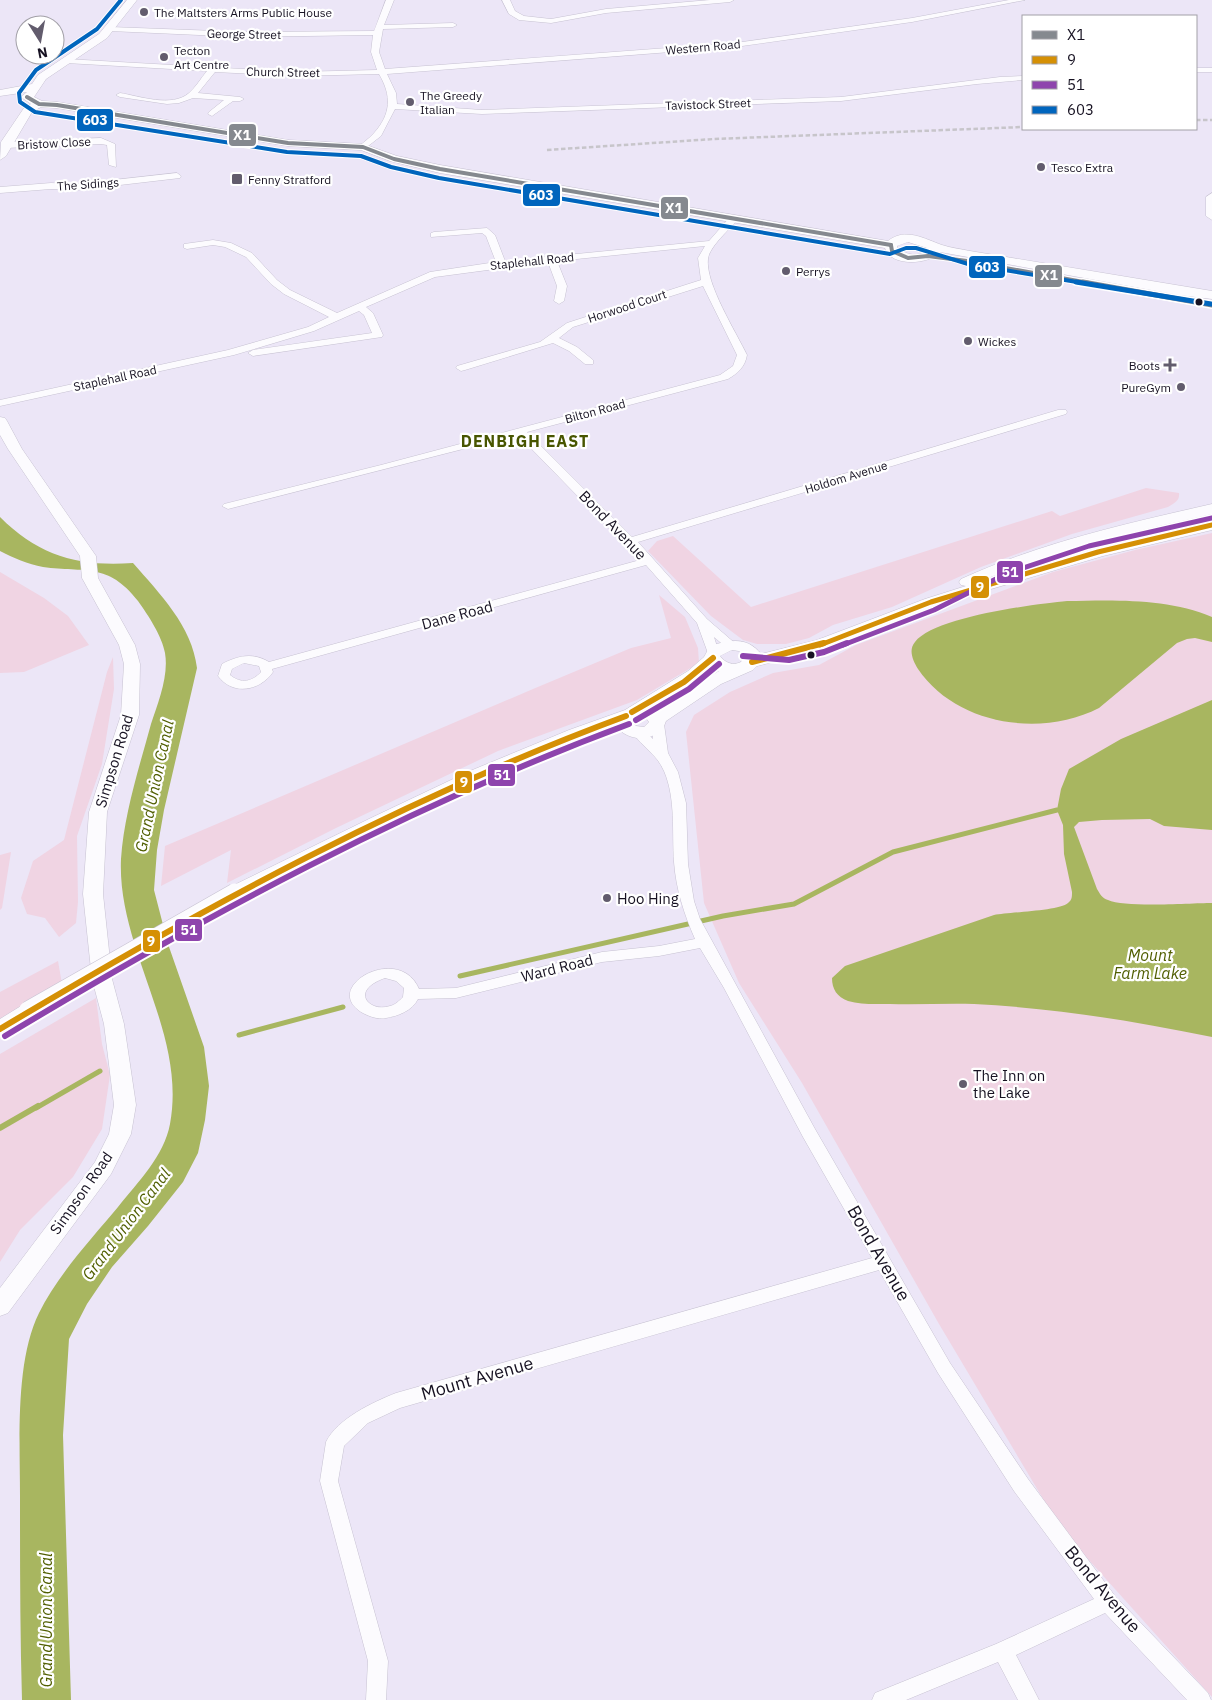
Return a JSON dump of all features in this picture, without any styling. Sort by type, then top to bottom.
[{"type":"street","points":[[27,97],[32,93],[42,77],[96,41],[110,29],[132,0]]},
{"type":"street","points":[[363,147],[377,137],[381,131],[394,100],[377,63],[375,51],[379,30],[390,0]]},
{"type":"street","points":[[506,0],[512,12],[522,18],[551,21],[606,11],[730,0]]},
{"type":"street","name":"Western Road","points":[[381,71],[735,45],[912,20],[1021,0]]},
{"type":"street","name":"George Street","points":[[110,29],[197,34],[321,35],[379,30],[426,29],[453,25]]},
{"type":"street","name":"Church Street","points":[[66,61],[296,74],[381,71]]},
{"type":"street","points":[[120,95],[176,103],[186,100],[192,95],[212,70]]},
{"type":"street","points":[[1197,70],[1212,70]]},
{"type":"street","name":"Tavistock Street","points":[[392,106],[482,112],[841,99],[896,94],[985,80],[1022,78]]},
{"type":"street","points":[[0,95],[35,87]]},
{"type":"street","points":[[0,95],[10,98],[27,97],[39,104],[58,105],[288,143],[363,147],[376,153],[497,179],[891,245],[898,240],[911,238],[925,241],[930,251]]},
{"type":"street","points":[[192,95],[240,99]]},
{"type":"street","points":[[212,114],[230,99]]},
{"type":"street","points":[[3,151],[28,110],[39,104]]},
{"type":"street","name":"Bristow Close","points":[[3,151],[101,141],[112,144],[113,165]]},
{"type":"street","name":"The Sidings","points":[[0,190],[51,186],[77,187],[177,176]]},
{"type":"street","points":[[1212,197],[1212,216]]},
{"type":"street","name":"Bilton Road","points":[[228,506],[724,377],[742,363],[742,355],[706,282],[703,258],[712,243],[733,220]]},
{"type":"street","points":[[434,235],[484,230],[490,235],[502,264]]},
{"type":"street","points":[[187,246],[220,242],[241,254],[250,255],[274,282],[287,292],[338,318]]},
{"type":"street","name":"Staplehall Road","points":[[0,403],[230,353],[311,330],[410,282],[433,274],[502,264],[712,243]]},
{"type":"street","points":[[891,245],[892,251],[902,256],[915,258],[930,251],[970,255],[1212,295]]},
{"type":"street","points":[[930,251],[977,262],[1212,305]]},
{"type":"street","points":[[551,259],[562,286],[559,301]]},
{"type":"street","name":"Horwood Court","points":[[461,368],[554,340],[562,329],[570,325],[706,282]]},
{"type":"street","name":"Staplehall Road","points":[[230,353],[245,354],[378,336],[368,313],[360,307]]},
{"type":"street","points":[[554,340],[573,349],[589,362]]},
{"type":"street","name":"Holdom Avenue","points":[[630,541],[1062,412]]},
{"type":"street","name":"Simpson Road","points":[[0,421],[15,449],[88,556],[90,578],[127,644],[132,664],[130,715],[98,812],[93,894],[102,979],[114,1024],[125,1106],[120,1134],[103,1168],[0,1306]]},
{"type":"street","name":"Bond Avenue","points":[[520,431],[630,541],[703,622],[738,646]]},
{"type":"street","points":[[931,602],[977,577],[1078,541],[1212,509]]},
{"type":"street","points":[[630,722],[649,732],[658,722],[715,680],[744,666],[789,651],[822,644],[931,602],[1098,552],[1212,525]]},
{"type":"street","name":"Dane Road","points":[[266,667],[648,561]]},
{"type":"street","name":"Bond Avenue","points":[[703,622],[713,656]]},
{"type":"street","points":[[0,1029],[28,1011],[235,893],[390,815],[579,732],[630,722],[698,672],[720,647],[738,646],[789,651]]},
{"type":"street","points":[[713,656],[718,665],[744,666],[754,659],[752,652],[738,646]]},
{"type":"street","name":"Bond Avenue","points":[[630,722],[661,753],[671,772],[679,803],[681,864],[687,901],[694,922],[809,1133],[944,1368],[1016,1477],[1108,1602],[1201,1700]]},
{"type":"street","name":"Bond Avenue","points":[[658,722],[661,753]]},
{"type":"street","name":"Ward Road","points":[[412,994],[456,993],[602,956],[659,951],[704,942]]},
{"type":"street","name":"Mount Avenue","points":[[376,1700],[378,1661],[329,1480],[335,1442],[362,1417],[396,1401],[884,1262]]},
{"type":"street","points":[[882,1700],[1003,1651],[1108,1602]]},
{"type":"street","points":[[1003,1651],[1029,1700]]},
{"type":"shaded area","points":[[1146,488],[1179,493],[1179,498],[1168,507],[1072,534],[981,567],[892,607],[833,625],[809,638],[786,644],[757,644],[743,640],[711,616],[648,551],[657,541],[673,536],[751,607],[1052,511],[1060,516]]},
{"type":"shaded area","points":[[1212,514],[1212,520],[1123,540],[1037,566],[1030,561],[1099,539]]},
{"type":"shaded area","points":[[1212,533],[1212,1697],[1061,1529],[939,1324],[802,1083],[739,983],[704,903],[686,732],[694,715],[730,692],[773,673],[819,665],[856,645],[1053,572],[1135,550]]},
{"type":"shaded area","points":[[0,572],[44,598],[68,616],[89,645],[24,672],[0,673]]},
{"type":"shaded area","points":[[659,595],[685,617],[698,648],[699,663],[637,700],[498,751],[336,828],[227,883],[231,850],[161,886],[165,846],[631,648],[671,638]]},
{"type":"shaded area","points":[[113,657],[114,689],[102,764],[77,836],[78,902],[76,923],[59,937],[45,918],[27,914],[21,898],[33,861],[64,840],[107,672]]},
{"type":"shaded area","points":[[11,852],[2,908],[0,910],[0,855]]},
{"type":"shaded area","points":[[58,961],[62,984],[0,1020],[0,992]]},
{"type":"shaded area","points":[[96,998],[102,1044],[110,1075],[102,1129],[73,1177],[20,1230],[0,1262],[0,1054]]},
{"type":"water","name":"Grand Union Canal","points":[[0,517],[30,541],[45,550],[61,556],[95,563],[133,563],[164,599],[182,624],[189,638],[197,668],[164,810],[157,850],[154,890],[168,944],[204,1047],[209,1086],[205,1120],[198,1153],[183,1182],[112,1267],[87,1304],[69,1339],[63,1435],[71,1700],[22,1700],[20,1402],[22,1378],[31,1332],[46,1299],[75,1258],[149,1168],[162,1147],[170,1124],[173,1090],[169,1057],[161,1024],[129,926],[123,893],[121,859],[125,825],[137,774],[162,689],[166,662],[161,640],[154,626],[138,601],[127,589],[106,575],[84,570],[43,567],[0,551]]},
{"type":"water","points":[[1103,600],[1159,603],[1195,611],[1212,617],[1212,642],[1195,638],[1177,643],[1099,708],[1076,717],[1052,722],[1026,724],[1001,721],[977,714],[954,703],[934,688],[918,669],[913,659],[912,648],[915,642],[926,633],[942,625],[986,613],[1067,601]]},
{"type":"water","name":"Mount Farm Lake","points":[[1212,700],[1212,830],[1164,826],[1150,819],[1079,822],[1074,827],[1097,889],[1101,896],[1106,899],[1128,904],[1212,903],[1212,1037],[1064,1012],[1004,1006],[858,1003],[844,999],[836,992],[832,978],[845,966],[994,915],[1045,910],[1068,903],[1072,898],[1072,892],[1064,854],[1063,825],[1057,810],[1061,789],[1069,769],[1121,739]]},
{"type":"waterway","points":[[460,976],[723,916],[794,904],[893,852],[1057,810]]},
{"type":"waterway","points":[[239,1035],[343,1007]]},
{"type":"waterway","points":[[36,1108],[100,1071]]},
{"type":"waterway","points":[[0,1128],[38,1106]]},
{"type":"railway","points":[[1197,120],[1212,120]]},
{"type":"railway","points":[[547,150],[714,139],[1022,127]]},
{"type":"transit line","name":"603","points":[[121,0],[97,29],[36,70],[19,93],[20,102],[35,112],[287,152],[361,156],[391,167],[439,178],[890,254],[906,248],[916,248],[968,264],[1211,304]]},
{"type":"transit line","name":"X1","points":[[27,97],[39,104],[57,105],[288,143],[363,147],[394,159],[440,169],[891,245]]},
{"type":"transit line","name":"X1","points":[[891,245],[892,251],[908,258],[928,256],[967,261],[1212,305]]},
{"type":"transit line","name":"51","points":[[743,656],[789,660],[824,652],[934,610],[1008,573],[1089,546],[1212,518]]},
{"type":"transit line","name":"9","points":[[752,662],[822,644],[931,602],[1098,552],[1212,525]]},
{"type":"transit line","name":"9","points":[[632,712],[684,682],[713,658]]},
{"type":"transit line","name":"51","points":[[636,720],[689,689],[719,664]]},
{"type":"transit line","name":"9","points":[[0,1029],[78,982],[197,916],[356,833],[508,762],[626,716]]},
{"type":"transit line","name":"51","points":[[5,1036],[161,945],[360,841],[512,770],[629,724]]},
{"type":"place","name":"The Maltsters Arms Public House","points":[[144,12]]},
{"type":"place","name":"Tecton Art Centre","points":[[164,57]]},
{"type":"place","name":"The Greedy Italian","points":[[410,102]]},
{"type":"place","name":"Tesco Extra","points":[[1041,167]]},
{"type":"place","name":"Fenny Stratford","points":[[237,179]]},
{"type":"place","name":"Perrys","points":[[786,271]]},
{"type":"place","name":"Wickes","points":[[968,341]]},
{"type":"place","name":"Boots","points":[[1170,365]]},
{"type":"place","name":"PureGym","points":[[1181,387]]},
{"type":"place","name":"Hoo Hing","points":[[607,898]]},
{"type":"place","name":"The Inn on the Lake","points":[[963,1084]]},
{"type":"district","name":"DENBIGH EAST","points":[[525,441]]}]
